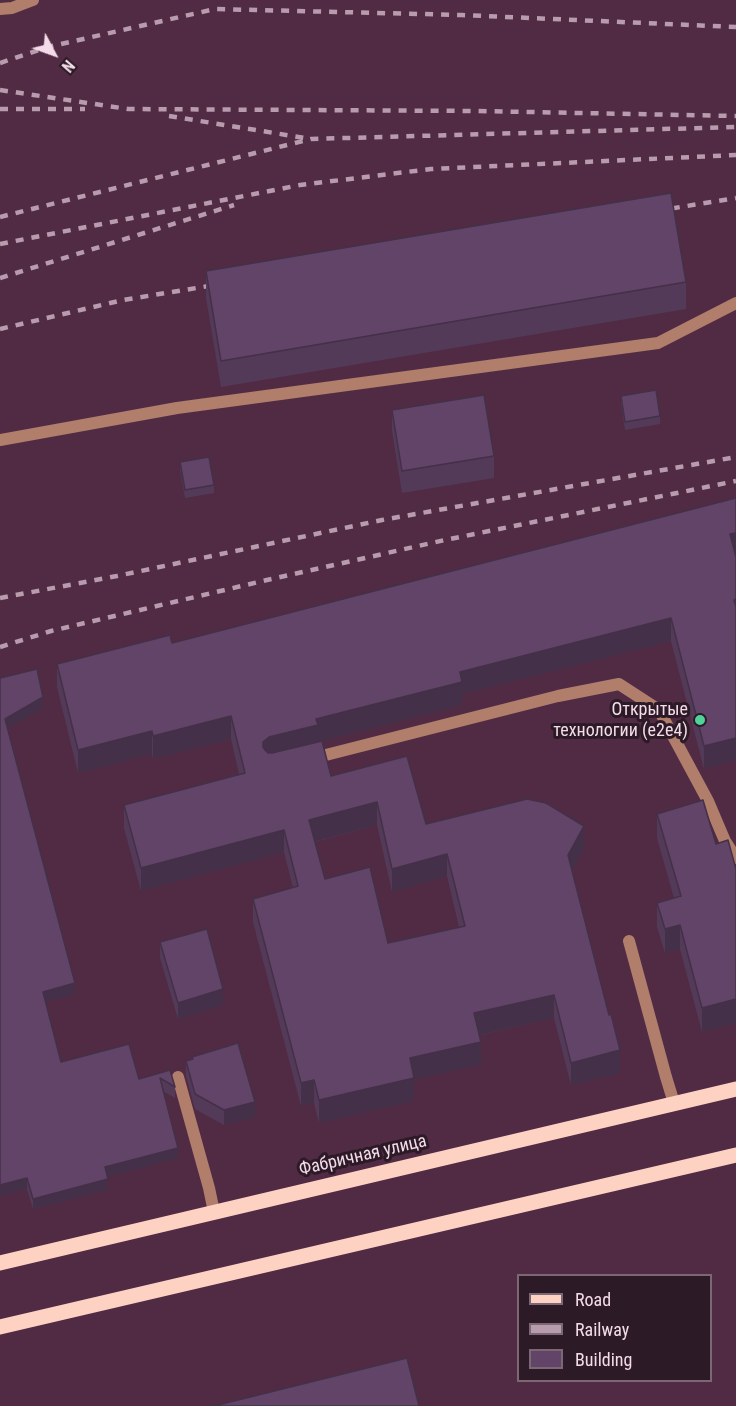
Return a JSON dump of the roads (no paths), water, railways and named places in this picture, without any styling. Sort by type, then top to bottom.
[{"type":"main road","name":"Фабричная улица","points":[[0,1263],[736,1089]]},
{"type":"main road","points":[[0,1327],[736,1155]]},
{"type":"street","points":[[0,9],[12,8],[33,0]]},
{"type":"street","points":[[0,441],[177,408],[658,343],[736,303]]},
{"type":"street","points":[[294,763],[558,696],[620,684],[659,710],[708,801],[725,841],[736,858]]},
{"type":"street","points":[[629,941],[674,1103]]},
{"type":"street","points":[[178,1077],[214,1212]]},
{"type":"railway","points":[[0,63],[48,47],[215,9],[462,15],[736,27]]},
{"type":"railway","points":[[0,90],[128,109],[477,111],[736,116]]},
{"type":"railway","points":[[0,109],[85,109]]},
{"type":"railway","points":[[169,116],[305,138]]},
{"type":"railway","points":[[0,217],[311,139],[736,127]]},
{"type":"railway","points":[[0,244],[300,185],[431,169],[736,155]]},
{"type":"railway","points":[[656,211],[736,198]]},
{"type":"railway","points":[[0,278],[234,205]]},
{"type":"railway","points":[[0,329],[123,300],[221,284]]},
{"type":"railway","points":[[0,598],[117,576],[382,520],[736,457]]},
{"type":"railway","points":[[0,647],[51,631],[267,580],[445,540],[736,481]]},
{"type":"place","name":"Открытые технологии (e2e4)","points":[[700,720]]}]
